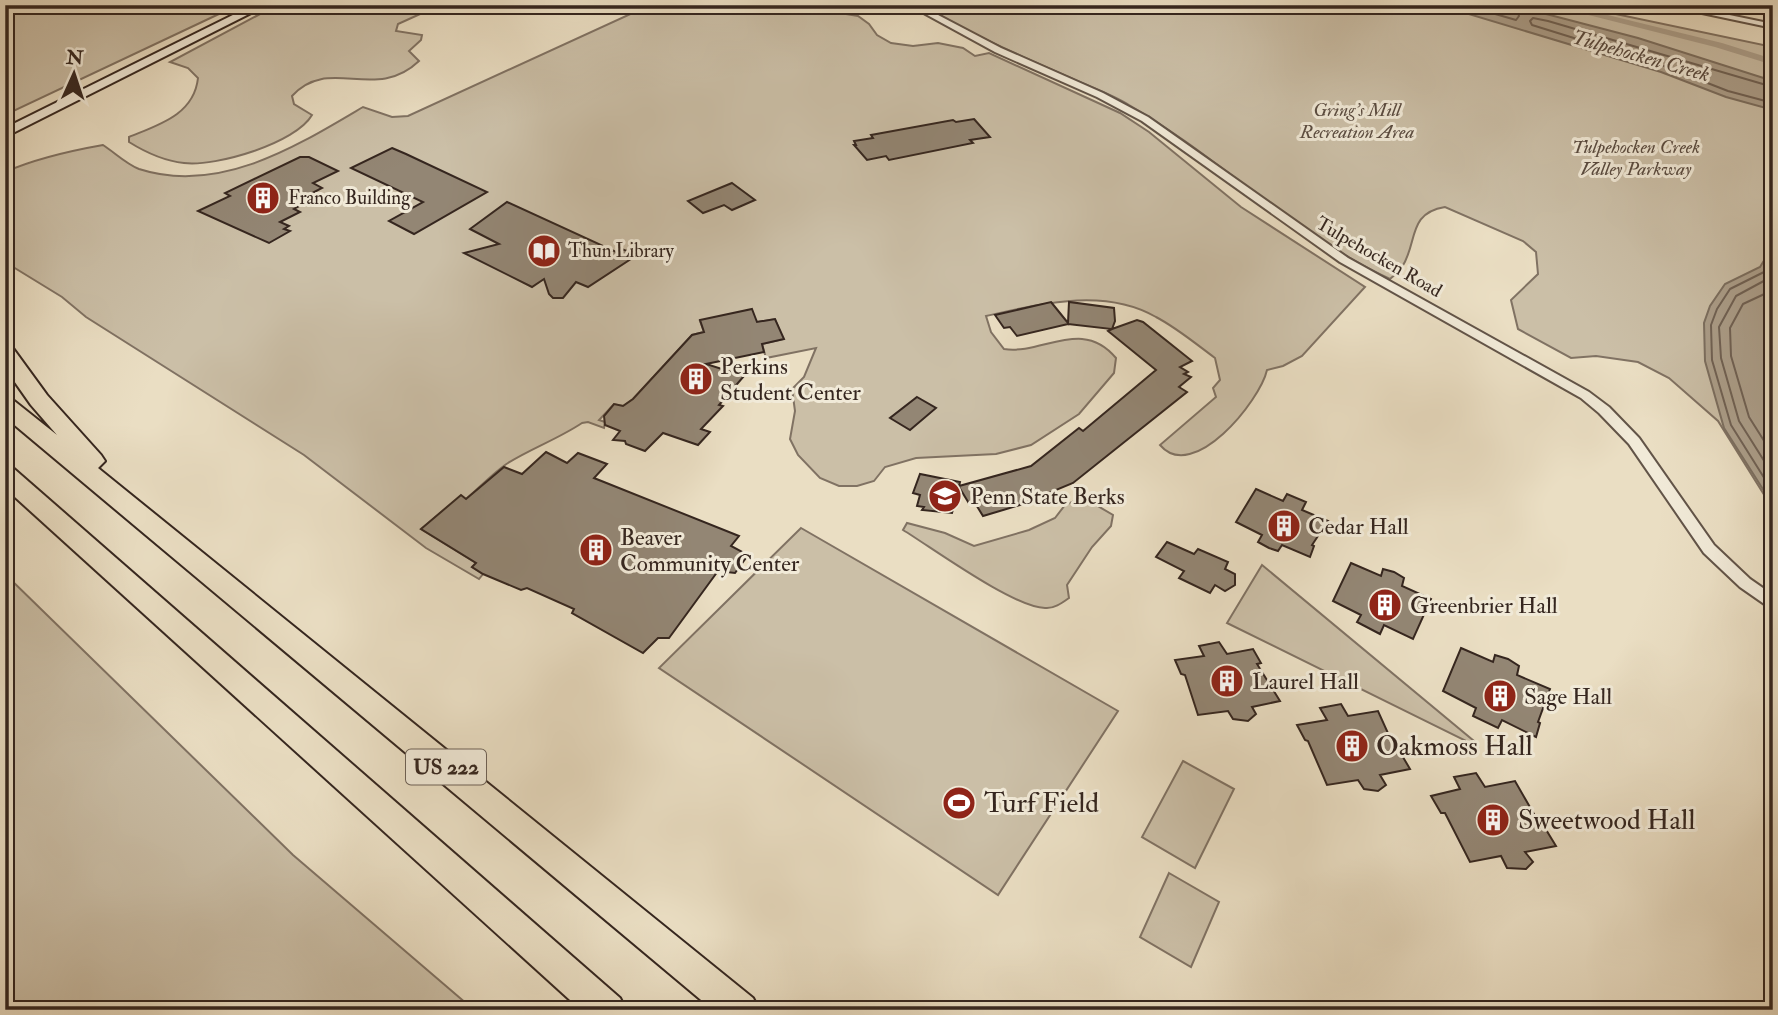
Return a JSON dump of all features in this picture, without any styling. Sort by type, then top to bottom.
[{"type":"highway","points":[[5,352],[39,400],[150,523]]},
{"type":"highway","name":"US 222","points":[[5,405],[741,1010]]},
{"type":"highway","name":"US 222","points":[[5,474],[608,1010]]},
{"type":"highway","points":[[5,498],[158,610]]},
{"type":"street","points":[[5,123],[252,5]]},
{"type":"street","points":[[5,133],[262,5]]},
{"type":"street","name":"Tulpehocken Road","points":[[913,5],[1019,60],[1121,105],[1158,128],[1302,233],[1345,260],[1585,395],[1634,441],[1685,519],[1709,549],[1745,583],[1773,604]]},
{"type":"street","points":[[1668,5],[1773,26]]},
{"type":"green space","points":[[5,5],[238,5],[5,115]]},
{"type":"green space","points":[[277,5],[440,5],[398,24],[396,31],[422,35],[421,40],[409,51],[419,61],[402,73],[386,78],[321,79],[306,84],[292,96],[294,104],[312,115],[290,135],[273,144],[234,157],[184,163],[148,153],[129,142],[129,137],[163,123],[190,101],[198,78],[188,68],[170,62]]},
{"type":"green space","points":[[650,5],[789,5],[858,16],[869,24],[877,35],[891,43],[913,46],[938,43],[963,48],[975,56],[989,53],[1120,113],[1149,132],[1241,207],[1365,287],[1302,356],[1283,366],[1267,370],[1252,400],[1223,434],[1207,447],[1190,454],[1174,454],[1160,445],[1216,397],[1213,388],[1220,380],[1215,358],[1179,331],[1136,308],[1094,300],[1050,303],[986,316],[991,332],[1004,349],[1033,347],[1062,340],[1090,340],[1103,346],[1116,358],[1114,373],[1079,414],[1031,445],[996,454],[916,458],[885,467],[874,481],[857,486],[839,486],[820,478],[798,455],[790,439],[795,411],[792,389],[804,377],[816,348],[766,358],[762,344],[783,339],[775,319],[757,322],[700,321],[704,332],[692,335],[633,399],[623,406],[614,404],[599,420],[605,422],[604,428],[588,422],[582,423],[517,458],[498,470],[466,499],[461,496],[421,529],[476,563],[472,567],[483,574],[479,579],[426,548],[304,455],[86,317],[62,297],[5,262],[5,172],[17,167],[103,145],[139,169],[169,175],[198,176],[228,171],[284,151],[363,107],[392,117],[408,116]]},
{"type":"green space","name":"Gring's Mill Recreation Area","points":[[923,5],[1573,5],[1773,47],[1773,509],[1718,421],[1669,378],[1638,362],[1596,356],[1571,358],[1518,329],[1511,300],[1538,274],[1536,252],[1523,241],[1445,207],[1433,210],[1419,222],[1407,258],[1400,270],[1390,279],[1322,241],[1194,148],[1129,105],[995,44]]},
{"type":"green space","points":[[1079,499],[1113,515],[1111,526],[1092,547],[1067,585],[1069,598],[1052,608],[1031,605],[994,588],[903,530],[907,523],[945,533],[974,546],[1029,530],[1055,518],[1065,505]]},
{"type":"green space","name":"Turf Field","points":[[801,528],[1118,711],[998,895],[659,668]]},
{"type":"green space","points":[[1262,565],[1474,741],[1474,745],[1227,623]]},
{"type":"green space","points":[[5,574],[293,855],[474,1010],[5,1010]]},
{"type":"green space","points":[[1183,761],[1234,789],[1195,868],[1142,837]]},
{"type":"green space","points":[[1169,873],[1219,902],[1191,967],[1140,937]]},
{"type":"water","name":"Tulpehocken Creek","points":[[1439,5],[1508,5],[1638,38],[1773,81],[1773,110],[1726,97],[1661,72]]},
{"type":"water","points":[[1773,246],[1773,505],[1724,428],[1705,361],[1704,323],[1710,306],[1725,284],[1760,267]]},
{"type":"building","points":[[974,119],[990,137],[889,160],[886,156],[867,160],[854,145],[854,141],[873,138],[871,135],[953,120],[956,122]]},
{"type":"building","points":[[392,148],[487,192],[414,234],[389,221],[423,202],[351,168]]},
{"type":"building","name":"Franco Building","points":[[300,157],[309,157],[338,171],[313,183],[322,188],[297,201],[303,204],[294,209],[300,212],[280,222],[289,226],[284,229],[290,231],[269,243],[198,211],[230,196],[225,193]]},
{"type":"building","points":[[732,183],[755,200],[732,210],[724,205],[703,213],[688,201]]},
{"type":"building","name":"Thun Library","points":[[507,202],[616,252],[622,249],[637,255],[588,287],[576,282],[563,298],[553,298],[544,279],[532,287],[464,253],[499,244],[470,229]]},
{"type":"building","points":[[1051,302],[1068,323],[1069,302],[1114,308],[1115,321],[1112,329],[1068,324],[1017,336],[1010,327],[1004,328],[995,315]]},
{"type":"building","name":"Perkins Student Center","points":[[752,309],[757,322],[775,319],[784,339],[762,344],[764,352],[706,364],[744,376],[719,405],[723,406],[701,429],[710,432],[698,445],[663,433],[645,451],[626,444],[625,441],[613,440],[620,431],[605,425],[604,416],[614,404],[623,406],[633,399],[692,335],[704,332],[700,320]]},
{"type":"building","points":[[1137,320],[1192,361],[1180,367],[1188,372],[1184,374],[1191,377],[1179,387],[1187,392],[1073,483],[1039,497],[1040,499],[983,516],[975,503],[970,505],[959,487],[952,513],[922,510],[924,507],[917,506],[920,495],[913,493],[920,474],[960,482],[959,486],[1031,466],[1079,428],[1083,431],[1156,370],[1108,331]]},
{"type":"building","points":[[917,397],[936,408],[910,430],[890,418]]},
{"type":"building","name":"Beaver Community Center","points":[[546,452],[567,463],[578,453],[607,464],[594,478],[739,536],[731,546],[748,555],[735,573],[718,571],[669,638],[658,638],[643,653],[572,613],[574,609],[527,588],[521,590],[483,574],[472,567],[476,563],[421,529],[461,495],[466,499],[504,467],[522,474]]},
{"type":"building","name":"Cedar Hall","points":[[1256,489],[1283,501],[1287,494],[1306,502],[1302,510],[1328,521],[1312,545],[1314,546],[1310,557],[1282,545],[1278,551],[1269,548],[1258,542],[1262,535],[1236,522]]},
{"type":"building","points":[[1167,542],[1194,554],[1198,549],[1228,562],[1225,569],[1235,574],[1235,585],[1225,591],[1215,585],[1210,593],[1179,578],[1184,571],[1156,557]]},
{"type":"building","name":"Greenbrier Hall","points":[[1351,563],[1381,576],[1383,569],[1394,572],[1404,578],[1402,586],[1431,599],[1413,639],[1384,625],[1380,634],[1357,622],[1361,615],[1333,601]]},
{"type":"building","name":"Laurel Hall","points":[[1219,642],[1227,654],[1253,649],[1261,663],[1257,664],[1280,701],[1252,707],[1256,714],[1248,721],[1233,719],[1228,711],[1198,715],[1185,675],[1181,674],[1175,660],[1204,656],[1199,646]]},
{"type":"building","name":"Sage Hall","points":[[1461,648],[1493,662],[1495,655],[1508,659],[1519,666],[1517,675],[1550,689],[1538,722],[1540,723],[1536,737],[1502,720],[1498,728],[1473,716],[1476,708],[1443,691]]},
{"type":"building","name":"Oakmoss Hall","points":[[1341,704],[1348,716],[1378,711],[1396,751],[1400,752],[1410,769],[1380,775],[1386,785],[1378,791],[1364,789],[1358,780],[1327,785],[1308,741],[1297,725],[1327,720],[1320,708]]},
{"type":"building","name":"Sweetwood Hall","points":[[1476,773],[1485,787],[1515,781],[1542,828],[1545,828],[1556,846],[1525,852],[1533,862],[1526,869],[1507,868],[1501,856],[1470,862],[1445,813],[1441,813],[1431,796],[1460,789],[1454,777]]},
{"type":"waterway","points":[[1554,5],[1718,45],[1773,62]]},
{"type":"place","name":"Franco Building","points":[[263,198]]},
{"type":"place","name":"Thun Library","points":[[544,251]]},
{"type":"place","name":"Perkins Student Center","points":[[696,379]]},
{"type":"place","name":"Penn State Berks","points":[[945,496]]},
{"type":"place","name":"Cedar Hall","points":[[1284,526]]},
{"type":"place","name":"Beaver Community Center","points":[[596,550]]},
{"type":"place","name":"Greenbrier Hall","points":[[1385,605]]},
{"type":"place","name":"Laurel Hall","points":[[1227,681]]},
{"type":"place","name":"Sage Hall","points":[[1500,696]]},
{"type":"place","name":"Oakmoss Hall","points":[[1352,746]]},
{"type":"place","name":"Turf Field","points":[[959,803]]},
{"type":"place","name":"Sweetwood Hall","points":[[1493,820]]},
{"type":"park label","name":"Tulpehocken Creek Valley Parkway","points":[[1636,158]]}]
